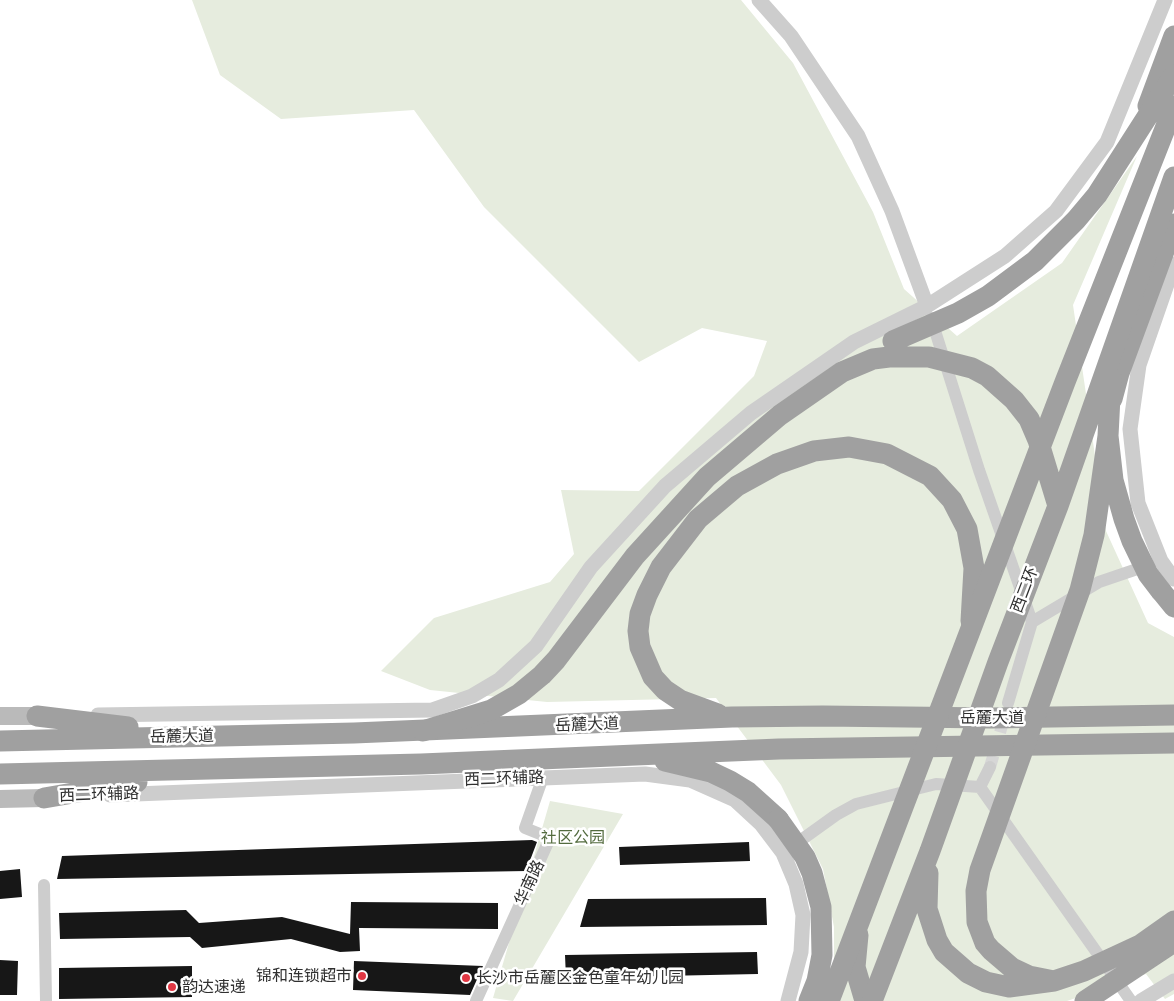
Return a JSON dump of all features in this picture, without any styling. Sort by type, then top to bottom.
[{"type":"highway","points":[[1160,143],[1173,38]]},
{"type":"highway","points":[[1137,134],[1173,38]]},
{"type":"highway","points":[[423,731],[461,721],[491,710],[519,694],[542,675],[556,660],[635,556],[707,477],[780,415],[877,349],[980,300],[1035,261],[1076,220],[1097,195],[1169,81]]},
{"type":"highway","points":[[829,1001],[971,627],[1174,106]]},
{"type":"highway","name":"西二环","points":[[872,1001],[930,851],[998,662],[1058,506],[1174,177]]},
{"type":"highway","points":[[1154,235],[1174,193]]},
{"type":"highway","points":[[1109,411],[1119,373],[1174,224]]},
{"type":"highway","points":[[1054,981],[1028,976],[1012,968],[990,950],[985,943],[977,922],[976,891],[980,870],[1080,590],[1096,527],[1108,436],[1113,353]]},
{"type":"highway","points":[[842,372],[873,360],[922,357],[954,362],[972,368],[987,376],[1014,400],[1029,419],[1038,440],[1058,506]]},
{"type":"highway","points":[[1108,436],[1113,480],[1124,519],[1148,574],[1167,585],[1174,607]]},
{"type":"highway","points":[[732,718],[698,709],[665,690],[653,677],[643,654],[638,631],[640,614],[647,595],[657,574],[678,543],[698,518],[718,500],[758,472],[814,451],[849,447],[868,449],[904,461],[930,476],[952,500],[960,514],[972,546],[974,568],[971,627]]},
{"type":"highway","name":"岳麓大道","points":[[0,741],[423,731],[732,718],[823,716],[990,718],[1174,715]]},
{"type":"highway","points":[[37,716],[203,736]]},
{"type":"highway","points":[[1123,744],[1174,759]]},
{"type":"highway","name":"岳麓大道","points":[[0,774],[421,764],[779,749],[1174,744]]},
{"type":"highway","points":[[625,755],[666,761],[711,772],[748,792],[778,819],[805,858],[812,873],[821,907],[822,955],[817,981],[810,1001]]},
{"type":"highway","points":[[44,798],[205,770]]},
{"type":"highway","points":[[930,851],[926,909],[937,940],[955,964],[980,979],[1009,987],[1054,981],[1117,957],[1140,945],[1174,921]]},
{"type":"highway","points":[[860,922],[855,966],[861,991]]},
{"type":"highway","points":[[1085,1001],[1174,942]]},
{"type":"main road","points":[[0,716],[37,716]]},
{"type":"main road","points":[[0,799],[44,798]]},
{"type":"street","points":[[759,0],[791,36],[858,136],[892,211],[927,306],[979,470],[1032,622],[1008,703]]},
{"type":"street","points":[[37,716],[432,710],[472,696],[500,680],[536,646],[591,567],[666,486],[751,413],[854,342],[927,306],[1005,256],[1056,211],[1107,142],[1165,0]]},
{"type":"street","points":[[1167,585],[1161,561],[1138,503],[1130,429],[1139,365],[1158,304],[1174,264]]},
{"type":"street","points":[[1032,622],[1099,582],[1161,561]]},
{"type":"street","points":[[980,788],[990,767]]},
{"type":"street","name":"西二环辅路","points":[[44,798],[645,774],[690,780],[735,800],[762,824],[783,853],[796,884],[803,915],[801,952],[788,1001]]},
{"type":"street","name":"华南路","points":[[476,1001],[550,838],[525,828],[543,777]]},
{"type":"street","points":[[783,853],[836,815],[856,804],[936,784],[980,788],[1131,1001]]},
{"type":"street","points":[[44,885],[46,1001]]},
{"type":"street","points":[[1141,1001],[1174,981]]},
{"type":"green space","points":[[192,0],[741,0],[793,63],[873,212],[904,289],[957,336],[1062,263],[1137,156],[1073,305],[1106,531],[1148,623],[1174,637],[1174,994],[1165,999],[1146,974],[1067,1001],[834,1001],[834,927],[823,869],[781,785],[716,698],[547,702],[430,690],[381,671],[434,618],[550,582],[574,554],[561,490],[639,491],[754,376],[767,341],[702,328],[639,362],[484,207],[414,110],[281,119],[220,75]]},
{"type":"green space","name":"社区公园","points":[[550,801],[623,814],[513,1001],[493,998]]},
{"type":"building","points":[[532,840],[537,842],[526,871],[57,879],[62,856]]},
{"type":"building","points":[[749,842],[750,861],[620,865],[619,847]]},
{"type":"building","points":[[20,869],[22,897],[0,899],[0,871]]},
{"type":"building","points":[[766,898],[767,925],[580,927],[588,899]]},
{"type":"building","points":[[351,902],[498,903],[498,929],[359,928],[360,951],[340,952],[291,939],[202,948],[190,937],[60,939],[59,913],[186,910],[199,923],[282,917],[350,934]]},
{"type":"building","points":[[757,952],[758,974],[566,978],[565,955]]},
{"type":"building","points":[[0,960],[18,961],[17,995],[0,995]]},
{"type":"building","points":[[354,961],[483,966],[470,995],[353,990]]},
{"type":"building","points":[[192,966],[192,997],[59,999],[59,968]]},
{"type":"tunnel","points":[[990,767],[1006,712]]},
{"type":"place","name":"锦和连锁超市","points":[[362,976]]},
{"type":"place","name":"长沙市岳麓区金色童年幼儿园","points":[[466,978]]},
{"type":"place","name":"韵达速递","points":[[172,987]]}]
